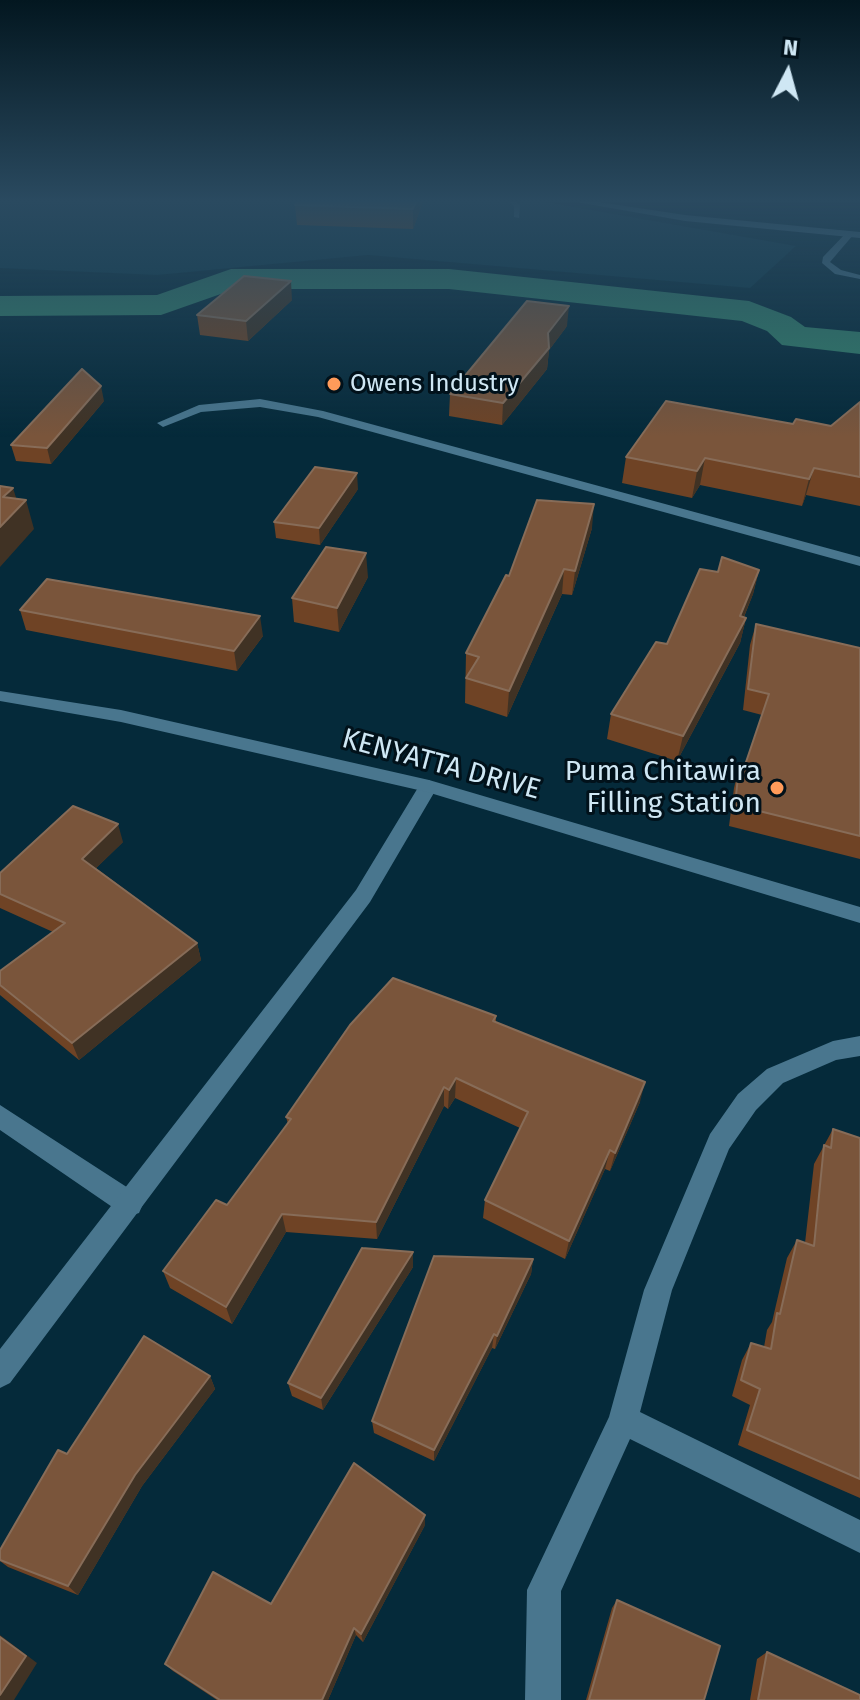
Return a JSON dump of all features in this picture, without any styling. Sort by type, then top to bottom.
[{"type":"street","points":[[163,423],[199,409],[260,403],[319,414],[860,562]]},
{"type":"street","name":"KENYATTA DRIVE","points":[[0,696],[121,716],[429,786],[860,915]]},
{"type":"street","points":[[0,1373],[363,896],[429,786]]},
{"type":"street","points":[[543,1700],[544,1590],[623,1420],[658,1290],[719,1142],[747,1102],[775,1076],[833,1051],[860,1046]]},
{"type":"street","points":[[0,1116],[130,1204]]},
{"type":"street","points":[[623,1420],[860,1537]]},
{"type":"shaded area","points":[[638,278],[761,278],[750,288]]},
{"type":"building","points":[[241,278],[291,281],[246,321],[197,315]]},
{"type":"building","points":[[527,301],[569,306],[548,333],[549,348],[503,403],[450,394]]},
{"type":"building","points":[[82,369],[101,386],[47,448],[11,445]]},
{"type":"building","points":[[666,401],[793,424],[796,419],[831,426],[860,402],[860,477],[814,468],[809,479],[705,458],[697,471],[626,457]]},
{"type":"building","points":[[315,467],[357,473],[319,528],[274,522]]},
{"type":"building","points":[[0,486],[13,488],[3,497],[26,500],[0,527]]},
{"type":"building","points":[[537,500],[594,504],[575,571],[564,569],[509,691],[466,678],[479,657],[466,653],[506,575],[509,576]]},
{"type":"building","points":[[326,547],[366,553],[337,608],[292,598]]},
{"type":"building","points":[[722,557],[759,570],[740,616],[746,618],[683,736],[611,714],[656,642],[667,644],[700,569],[718,572]]},
{"type":"building","points":[[47,579],[260,616],[234,651],[20,610]]},
{"type":"building","points":[[756,624],[860,648],[860,836],[735,805],[739,767],[744,768],[769,694],[748,689]]},
{"type":"building","points":[[73,806],[118,824],[82,859],[197,943],[72,1043],[0,985],[0,971],[65,923],[0,894],[0,873]]},
{"type":"building","points":[[393,978],[496,1016],[493,1021],[645,1082],[615,1153],[610,1150],[569,1241],[485,1200],[528,1112],[456,1078],[449,1090],[444,1087],[376,1222],[282,1214],[226,1307],[163,1271],[216,1200],[227,1205],[291,1119],[286,1117],[350,1025]]},
{"type":"building","points":[[833,1129],[860,1138],[860,1479],[747,1430],[760,1389],[741,1380],[751,1343],[771,1349],[777,1313],[780,1314],[797,1240],[814,1246],[824,1145],[831,1148]]},
{"type":"building","points":[[362,1248],[413,1252],[321,1398],[288,1383]]},
{"type":"building","points":[[434,1256],[533,1259],[497,1336],[494,1334],[434,1450],[372,1421]]},
{"type":"building","points":[[144,1336],[210,1376],[135,1475],[68,1586],[0,1560],[0,1550],[58,1450],[67,1454]]},
{"type":"building","points":[[354,1463],[425,1515],[361,1634],[354,1628],[322,1700],[220,1700],[165,1664],[213,1572],[271,1604]]},
{"type":"building","points":[[617,1600],[720,1646],[704,1700],[589,1700]]},
{"type":"building","points":[[0,1637],[26,1656],[0,1695]]},
{"type":"building","points":[[767,1652],[860,1695],[860,1700],[758,1700]]},
{"type":"waterway","points":[[0,306],[161,305],[231,279],[449,279],[749,311],[779,324],[795,337],[860,343]]},
{"type":"place","name":"Owens Industry","points":[[334,384]]},
{"type":"place","name":"Puma Chitawira Filling Station","points":[[777,788]]}]
